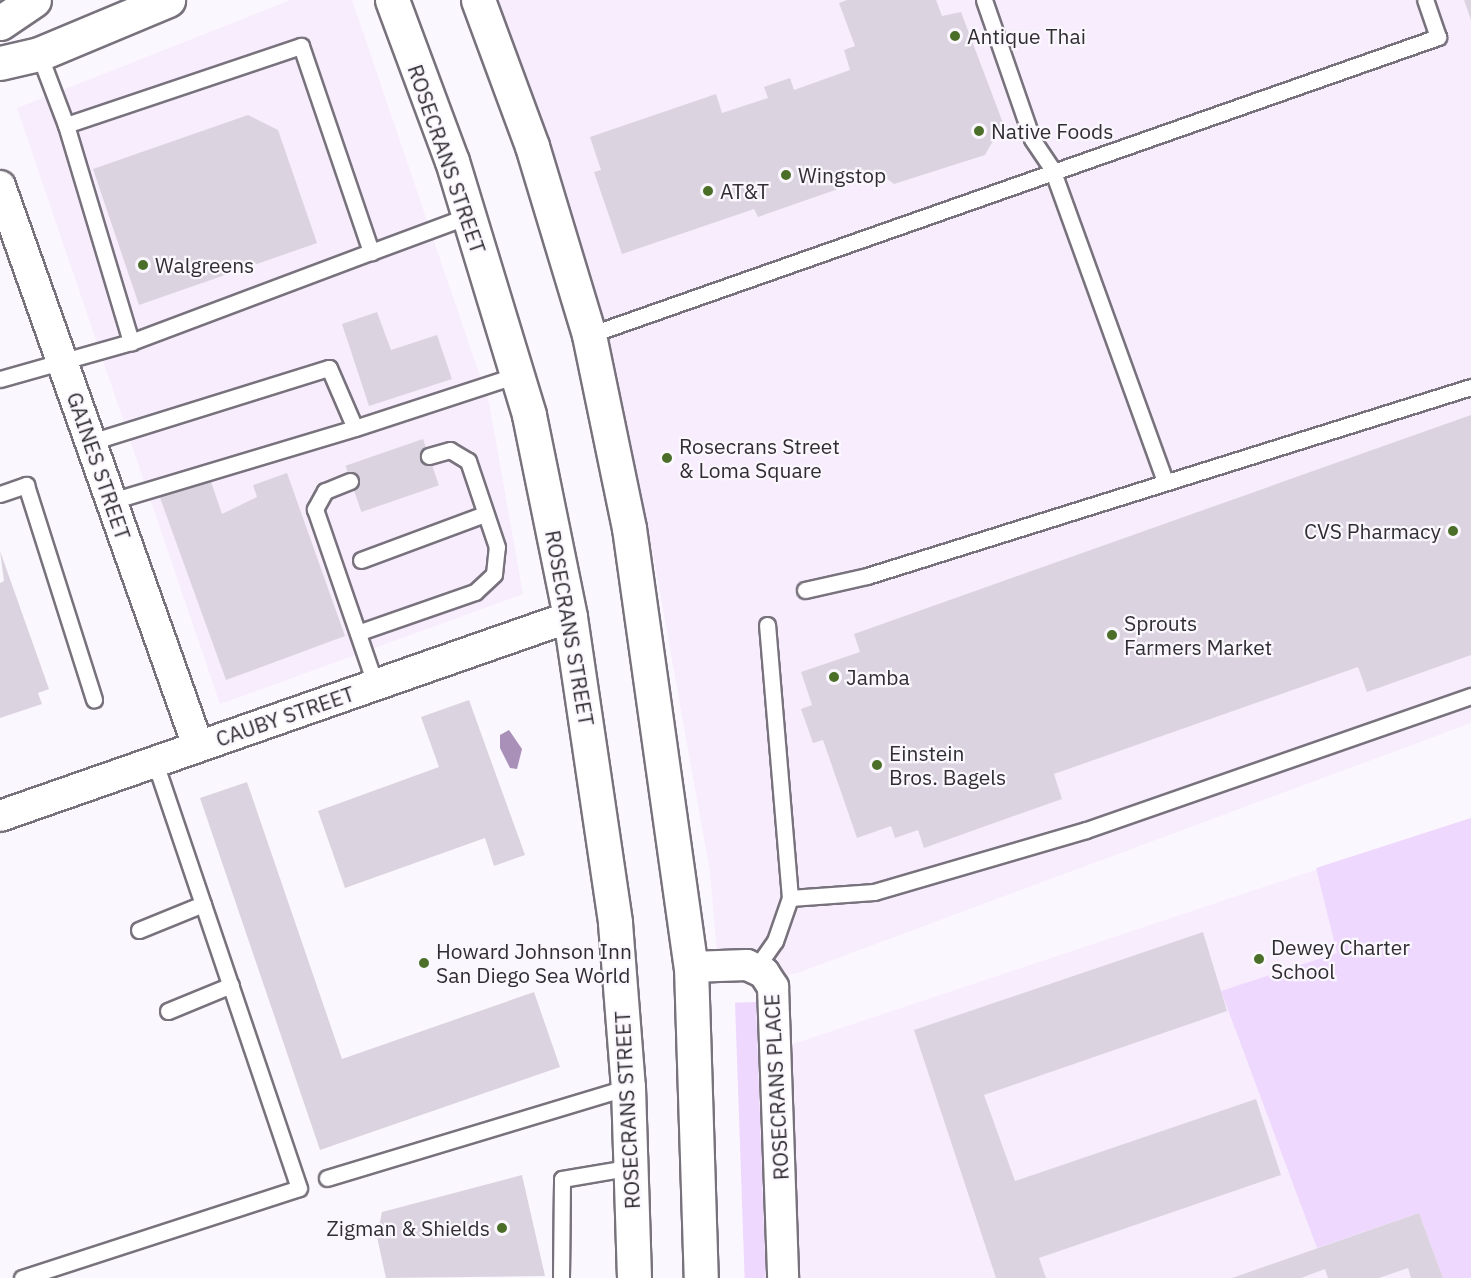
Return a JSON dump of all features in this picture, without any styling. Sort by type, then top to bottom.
[{"type":"main road","points":[[0,22],[34,0]]},
{"type":"main road","points":[[0,63],[39,54],[168,0]]},
{"type":"main road","name":"ROSECRANS STREET","points":[[392,0],[468,216],[517,375],[570,617],[605,841],[628,1087],[634,1278]]},
{"type":"main road","points":[[478,0],[532,146],[589,335],[647,632],[691,967],[701,1278]]},
{"type":"street","name":"GAINES STREET","points":[[0,186],[198,746]]},
{"type":"street","name":"CAUBY STREET","points":[[0,816],[375,683],[570,617]]},
{"type":"street","name":"ROSECRANS PLACE","points":[[691,967],[756,968],[770,981],[774,996],[783,1278]]},
{"type":"lane","points":[[984,0],[1032,139],[1052,169],[1165,482]]},
{"type":"lane","points":[[589,335],[1052,169],[1438,37],[1425,0]]},
{"type":"lane","points":[[66,125],[301,46],[371,252]]},
{"type":"lane","points":[[39,54],[66,125],[131,342]]},
{"type":"lane","points":[[0,379],[60,358],[131,342],[468,216]]},
{"type":"lane","points":[[91,442],[329,368],[355,428]]},
{"type":"lane","points":[[112,501],[355,428],[517,375]]},
{"type":"lane","points":[[805,590],[867,576],[1471,387]]},
{"type":"lane","points":[[360,632],[487,584],[498,560],[485,514],[464,456],[450,450],[429,456]]},
{"type":"lane","points":[[350,481],[325,491],[315,509],[360,632],[375,683]]},
{"type":"lane","points":[[0,494],[26,485],[94,699]]},
{"type":"lane","points":[[361,560],[485,514]]},
{"type":"lane","points":[[756,968],[775,941],[790,898],[767,625]]},
{"type":"lane","points":[[790,898],[874,892],[1086,830],[1471,696]]},
{"type":"lane","points":[[22,1278],[299,1188],[154,762]]},
{"type":"lane","points":[[139,930],[203,904]]},
{"type":"lane","points":[[168,1011],[231,985]]},
{"type":"lane","points":[[327,1178],[628,1087]]},
{"type":"lane","points":[[561,1278],[562,1179],[632,1167]]},
{"type":"shaded area","points":[[291,0],[352,0],[489,403],[523,594],[220,704],[17,108]]},
{"type":"shaded area","points":[[485,0],[1471,0],[1471,723],[800,972],[769,980],[718,965],[710,872],[652,548]]},
{"type":"shaded area","points":[[509,730],[522,749],[517,769],[510,768],[500,748],[500,735]]},
{"type":"shaded area","name":"Dewey Charter School","points":[[1471,818],[1471,1278],[782,1278],[778,1049]]},
{"type":"shaded area","points":[[1471,818],[1471,1278],[1443,1278],[1419,1213],[1317,1248],[1221,991],[1337,953],[1316,868]]},
{"type":"shaded area","points":[[756,1002],[766,1278],[745,1278],[735,1003]]},
{"type":"building","points":[[847,0],[936,0],[942,16],[961,12],[1003,123],[985,155],[894,184],[881,174],[758,217],[754,209],[622,254],[594,172],[601,170],[590,137],[716,94],[722,113],[768,98],[764,87],[790,78],[794,90],[850,70],[844,50],[855,46],[839,3]]},
{"type":"building","points":[[1464,0],[1471,0],[1471,20]]},
{"type":"building","name":"Walgreens","points":[[248,115],[278,130],[317,243],[139,305],[93,169]]},
{"type":"building","points":[[377,312],[391,350],[437,335],[452,379],[369,406],[342,324]]},
{"type":"building","points":[[1471,415],[1471,655],[1367,692],[1358,667],[1054,774],[1062,799],[924,848],[918,830],[895,838],[891,826],[857,838],[823,740],[813,743],[801,709],[812,705],[801,672],[860,652],[854,634]]},
{"type":"building","points":[[423,439],[439,485],[361,512],[345,466]]},
{"type":"building","points":[[287,473],[345,636],[226,680],[159,495],[209,476],[222,514],[257,497],[253,485]]},
{"type":"building","points":[[0,551],[49,689],[38,693],[42,704],[0,718],[0,583],[4,581]]},
{"type":"building","points":[[469,700],[525,855],[494,866],[485,838],[345,888],[318,811],[439,767],[421,717]]},
{"type":"building","points":[[247,782],[342,1059],[534,992],[560,1067],[320,1150],[200,798]]},
{"type":"building","points":[[1203,932],[1227,1011],[984,1095],[1015,1181],[1256,1099],[1281,1175],[1039,1258],[1046,1278],[996,1278],[914,1030]]},
{"type":"building","points":[[522,1175],[545,1276],[386,1278],[377,1237],[382,1212]]},
{"type":"building","points":[[1419,1213],[1443,1278],[1411,1278],[1408,1268],[1379,1278],[1328,1278],[1325,1269],[1301,1278],[1232,1278]]},
{"type":"place","name":"Antique Thai","points":[[955,36]]},
{"type":"place","name":"Native Foods","points":[[979,131]]},
{"type":"place","name":"Wingstop","points":[[786,175]]},
{"type":"place","name":"AT&T","points":[[708,191]]},
{"type":"place","name":"Walgreens","points":[[143,265]]},
{"type":"place","name":"Rosecrans Street & Loma Square","points":[[667,458]]},
{"type":"place","name":"CVS Pharmacy","points":[[1453,531]]},
{"type":"place","name":"Sprouts Farmers Market","points":[[1112,635]]},
{"type":"place","name":"Jamba","points":[[834,677]]},
{"type":"place","name":"Einstein Bros. Bagels","points":[[877,765]]},
{"type":"place","name":"Dewey Charter School","points":[[1259,959]]},
{"type":"place","name":"Howard Johnson Inn San Diego Sea World","points":[[424,963]]},
{"type":"place","name":"Zigman & Shields","points":[[502,1228]]}]
